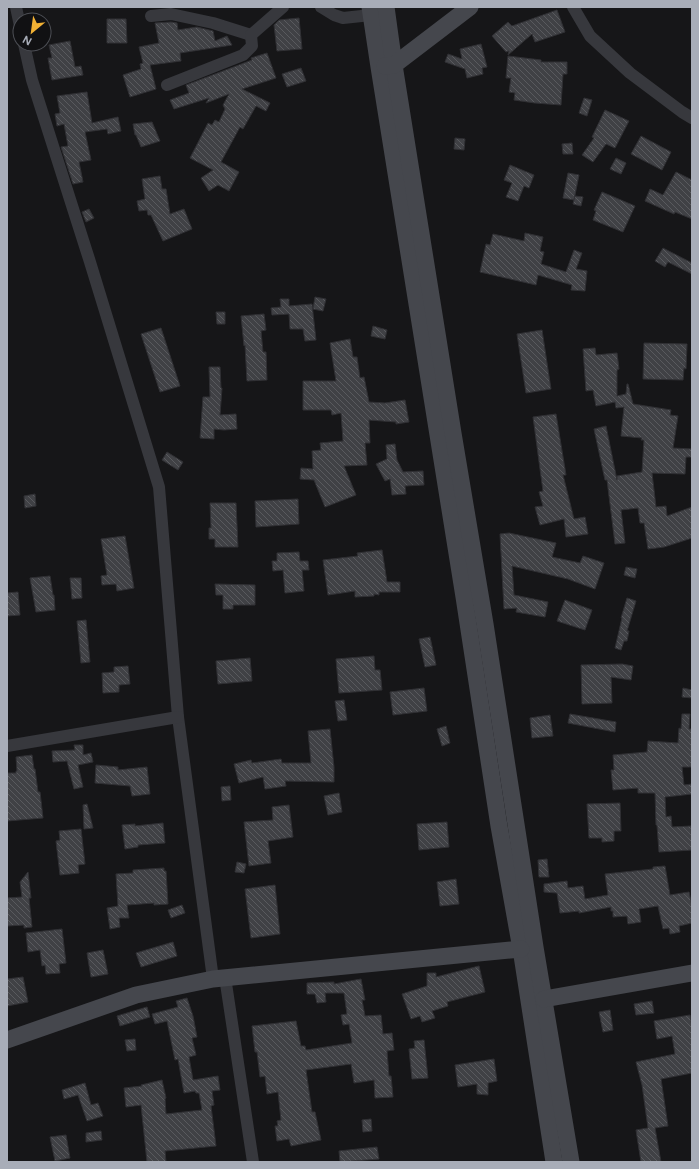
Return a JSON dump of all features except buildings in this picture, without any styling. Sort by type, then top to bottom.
[{"type":"street","points":[[251,35],[283,7]]},
{"type":"street","points":[[321,7],[334,15],[343,18],[376,10],[451,425],[485,624],[520,949],[554,1162]]},
{"type":"street","points":[[386,66],[470,7]]},
{"type":"street","points":[[573,7],[590,36],[630,73],[692,118]]},
{"type":"street","points":[[150,16],[171,14],[213,23],[251,35]]},
{"type":"street","points":[[167,85],[243,55],[252,46],[251,35]]},
{"type":"street","points":[[26,52],[32,80],[159,487],[178,717],[219,978],[253,1162]]},
{"type":"street","points":[[7,746],[178,717]]},
{"type":"street","points":[[501,783],[544,999],[571,1162]]},
{"type":"street","points":[[7,1040],[136,995],[219,978],[520,949]]},
{"type":"street","points":[[544,999],[692,973]]}]
